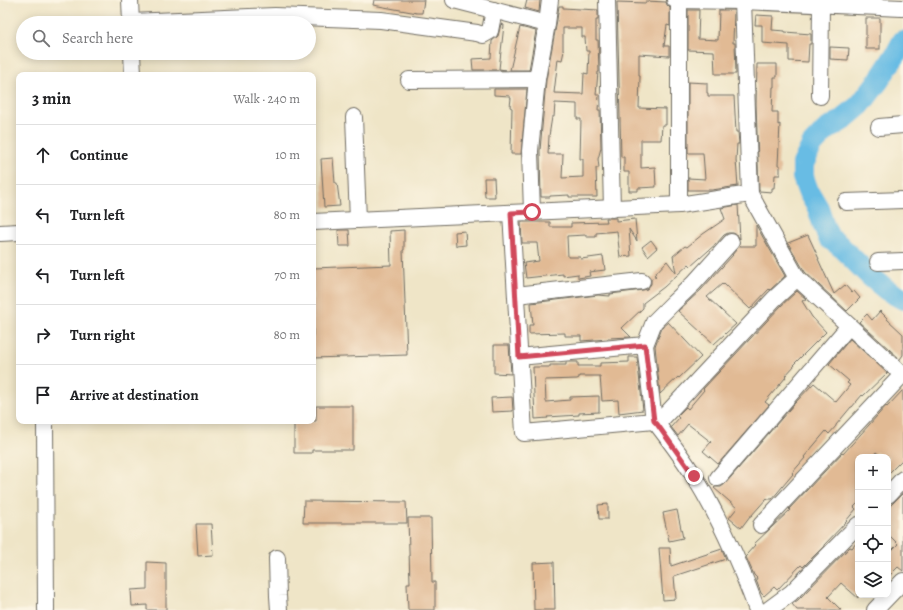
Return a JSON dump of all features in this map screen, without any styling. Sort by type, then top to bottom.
[{"type":"street","points":[[130,0],[131,16]]},
{"type":"street","points":[[454,0],[548,24]]},
{"type":"street","points":[[532,212],[530,151],[537,79],[548,24],[550,0]]},
{"type":"street","points":[[607,0],[612,209]]},
{"type":"street","points":[[675,0],[743,1],[902,8]]},
{"type":"street","points":[[679,0],[679,205]]},
{"type":"street","points":[[743,1],[750,194],[797,278],[903,375],[762,525]]},
{"type":"street","points":[[820,96],[821,5]]},
{"type":"street","points":[[316,18],[381,20],[483,35],[490,31],[494,10]]},
{"type":"street","points":[[132,60],[133,72]]},
{"type":"street","points":[[409,80],[537,79]]},
{"type":"street","points":[[354,117],[358,220]]},
{"type":"street","points":[[879,127],[903,125]]},
{"type":"street","points":[[316,222],[679,205],[750,194]]},
{"type":"street","points":[[846,202],[903,200]]},
{"type":"street","points":[[511,213],[524,433],[655,422],[774,299],[797,278]]},
{"type":"street","points":[[0,233],[16,232]]},
{"type":"street","points":[[731,242],[694,283],[654,322],[645,345],[655,422],[694,476],[721,525],[757,610]]},
{"type":"street","points":[[878,262],[903,261]]},
{"type":"street","points":[[516,295],[642,281]]},
{"type":"street","points":[[718,478],[849,326]]},
{"type":"street","points":[[519,357],[645,345]]},
{"type":"street","points":[[45,424],[46,610]]},
{"type":"street","points":[[891,492],[903,479]]},
{"type":"street","points":[[768,610],[791,593],[857,526]]},
{"type":"street","points":[[277,558],[279,610]]},
{"type":"street","points":[[875,610],[903,581]]},
{"type":"building","points":[[374,0],[424,0],[422,13],[417,13],[373,5]]},
{"type":"building","points":[[527,0],[540,0],[539,12],[525,8]]},
{"type":"building","points":[[646,1],[666,2],[670,8],[670,26],[667,25],[664,46],[669,46],[669,56],[639,54],[639,108],[666,109],[666,125],[662,125],[661,140],[641,140],[641,168],[655,167],[656,187],[638,188],[638,191],[629,191],[629,172],[624,172],[624,157],[621,157],[617,2],[646,3]]},
{"type":"building","points":[[559,6],[563,6],[563,8],[598,10],[598,20],[596,20],[596,40],[598,40],[599,72],[596,95],[599,95],[598,110],[600,110],[601,148],[598,159],[599,168],[596,168],[597,197],[569,197],[569,195],[541,197],[540,151],[546,80]],"holes":[[[563,28],[582,28],[582,37],[585,37],[586,51],[589,51],[588,74],[584,73],[583,94],[554,93],[558,59],[562,60],[564,51]],[[555,103],[577,104],[577,119],[581,119],[580,159],[583,159],[583,177],[562,178],[563,154],[548,154],[549,136],[552,117],[554,117]]]},
{"type":"building","points":[[688,10],[699,10],[698,39],[718,40],[719,10],[734,10],[733,43],[735,43],[736,74],[715,74],[714,51],[688,50]]},
{"type":"building","points":[[756,15],[773,16],[772,30],[811,34],[808,62],[789,61],[789,45],[762,43],[762,25],[755,25]]},
{"type":"building","points":[[866,18],[880,18],[880,49],[866,49]]},
{"type":"building","points":[[501,24],[504,25],[499,69],[506,70],[473,70],[472,59],[491,58],[492,41],[498,36]]},
{"type":"building","points":[[520,27],[536,31],[529,70],[510,70]]},
{"type":"building","points":[[830,47],[849,48],[848,60],[830,59]]},
{"type":"building","points":[[757,64],[777,64],[777,77],[774,77],[772,112],[778,112],[778,125],[780,124],[778,165],[780,165],[780,175],[775,175],[774,188],[772,188],[772,192],[759,191],[756,104]]},
{"type":"building","points":[[688,82],[707,83],[708,96],[734,96],[736,132],[738,132],[739,144],[737,144],[736,160],[738,186],[712,190],[688,190],[688,178],[705,179],[703,153],[688,153]]},
{"type":"building","points":[[494,89],[527,89],[521,154],[511,154],[511,98],[510,96],[494,95]]},
{"type":"building","points":[[333,158],[335,183],[337,183],[340,206],[324,207],[321,159]]},
{"type":"building","points":[[484,178],[494,178],[495,197],[485,197]]},
{"type":"building","points":[[738,205],[740,239],[733,233],[724,235],[691,266],[689,264],[664,287],[643,303],[643,308],[622,328],[631,337],[581,341],[581,336],[565,336],[565,333],[529,334],[529,325],[533,325],[531,303],[598,295],[610,296],[610,294],[647,289],[651,284],[651,279],[656,276],[654,275],[667,261],[676,273],[673,256],[725,219],[721,208]]},
{"type":"building","points":[[606,218],[616,218],[616,221],[635,219],[637,241],[629,229],[631,256],[620,257],[617,231],[596,233],[596,237],[586,237],[586,235],[567,236],[568,257],[580,257],[581,259],[603,256],[605,270],[589,272],[590,276],[578,278],[578,274],[563,276],[563,274],[526,278],[524,263],[539,261],[537,243],[522,243],[521,222],[550,222],[550,227],[571,227],[571,223],[607,222]]},
{"type":"building","points":[[756,225],[785,276],[770,290],[769,289],[750,309],[724,284],[722,284],[707,297],[736,324],[714,344],[678,311],[701,290],[733,255],[740,245],[756,246]]},
{"type":"building","points":[[338,230],[349,230],[350,246],[339,246]]},
{"type":"building","points":[[404,230],[403,250],[407,355],[316,358],[316,268],[391,265],[390,231]]},
{"type":"building","points":[[465,231],[466,245],[456,246],[455,232]]},
{"type":"building","points":[[808,235],[834,294],[845,285],[852,293],[854,291],[860,298],[847,311],[805,272],[788,243]]},
{"type":"building","points":[[651,240],[657,248],[648,256],[642,247]]},
{"type":"building","points":[[797,291],[806,299],[802,301],[812,317],[826,332],[794,364],[795,365],[785,376],[786,377],[765,402],[769,405],[718,464],[703,451],[711,442],[688,424],[678,436],[671,427],[679,418],[677,416],[686,407],[688,409],[704,390],[703,389]]},
{"type":"building","points":[[880,311],[903,334],[903,355],[900,359],[859,322],[867,314],[872,320]]},
{"type":"building","points":[[668,322],[701,357],[660,394],[655,346],[662,327]]},
{"type":"building","points":[[850,339],[887,373],[863,396],[862,395],[829,434],[826,431],[772,499],[767,498],[741,528],[729,518],[737,508],[714,488],[721,487],[725,484],[814,383],[836,402],[850,385],[847,383],[849,381],[829,364]]},
{"type":"building","points":[[494,345],[509,345],[511,374],[494,373]]},
{"type":"building","points":[[629,357],[637,357],[643,410],[619,413],[618,400],[602,401],[600,376],[579,376],[577,379],[545,380],[546,402],[570,400],[570,397],[599,396],[599,412],[535,419],[533,367],[566,365],[566,362],[578,362],[578,366],[600,366],[600,363],[629,362]]},
{"type":"building","points":[[903,390],[903,459],[891,471],[891,454],[878,454],[876,452],[874,454],[855,454],[855,510],[847,521],[803,567],[801,565],[777,590],[774,587],[764,596],[761,593],[756,580],[757,578],[754,575],[746,557],[748,555],[747,554],[755,545],[754,544],[790,510],[789,509],[842,453],[843,454],[886,406],[887,407]]},
{"type":"building","points":[[512,397],[513,411],[492,412],[491,398]]},
{"type":"building","points":[[316,406],[353,406],[353,450],[312,450],[312,453],[294,453],[294,424],[316,424]]},
{"type":"building","points":[[903,493],[903,571],[898,567],[891,574],[891,551],[898,544],[891,537],[891,505]]},
{"type":"building","points":[[304,501],[406,502],[407,523],[303,523]]},
{"type":"building","points":[[608,504],[608,519],[599,519],[598,505]]},
{"type":"building","points":[[677,510],[683,538],[669,541],[663,513]]},
{"type":"building","points":[[408,518],[431,518],[432,582],[435,582],[435,610],[408,610],[407,583],[410,583]]},
{"type":"building","points":[[196,524],[211,524],[213,555],[198,556]]},
{"type":"building","points":[[855,544],[855,595],[841,583],[828,597],[841,610],[797,610],[792,604],[798,600],[850,547],[852,548]]},
{"type":"building","points":[[659,548],[670,548],[671,566],[722,549],[726,559],[674,576],[676,599],[663,600]]},
{"type":"building","points":[[147,562],[166,563],[166,610],[147,610],[147,605],[132,606],[131,590],[147,589]]},
{"type":"building","points":[[554,562],[555,610],[534,610],[533,563]]},
{"type":"waterway","points":[[903,41],[879,80],[860,105],[841,121],[826,130],[812,145],[803,164],[803,177],[808,191],[818,208],[829,238],[839,245],[871,277],[887,290],[903,299]]},
{"type":"route","points":[[532,212],[511,213],[519,357],[645,345],[654,421],[694,476]]}]
